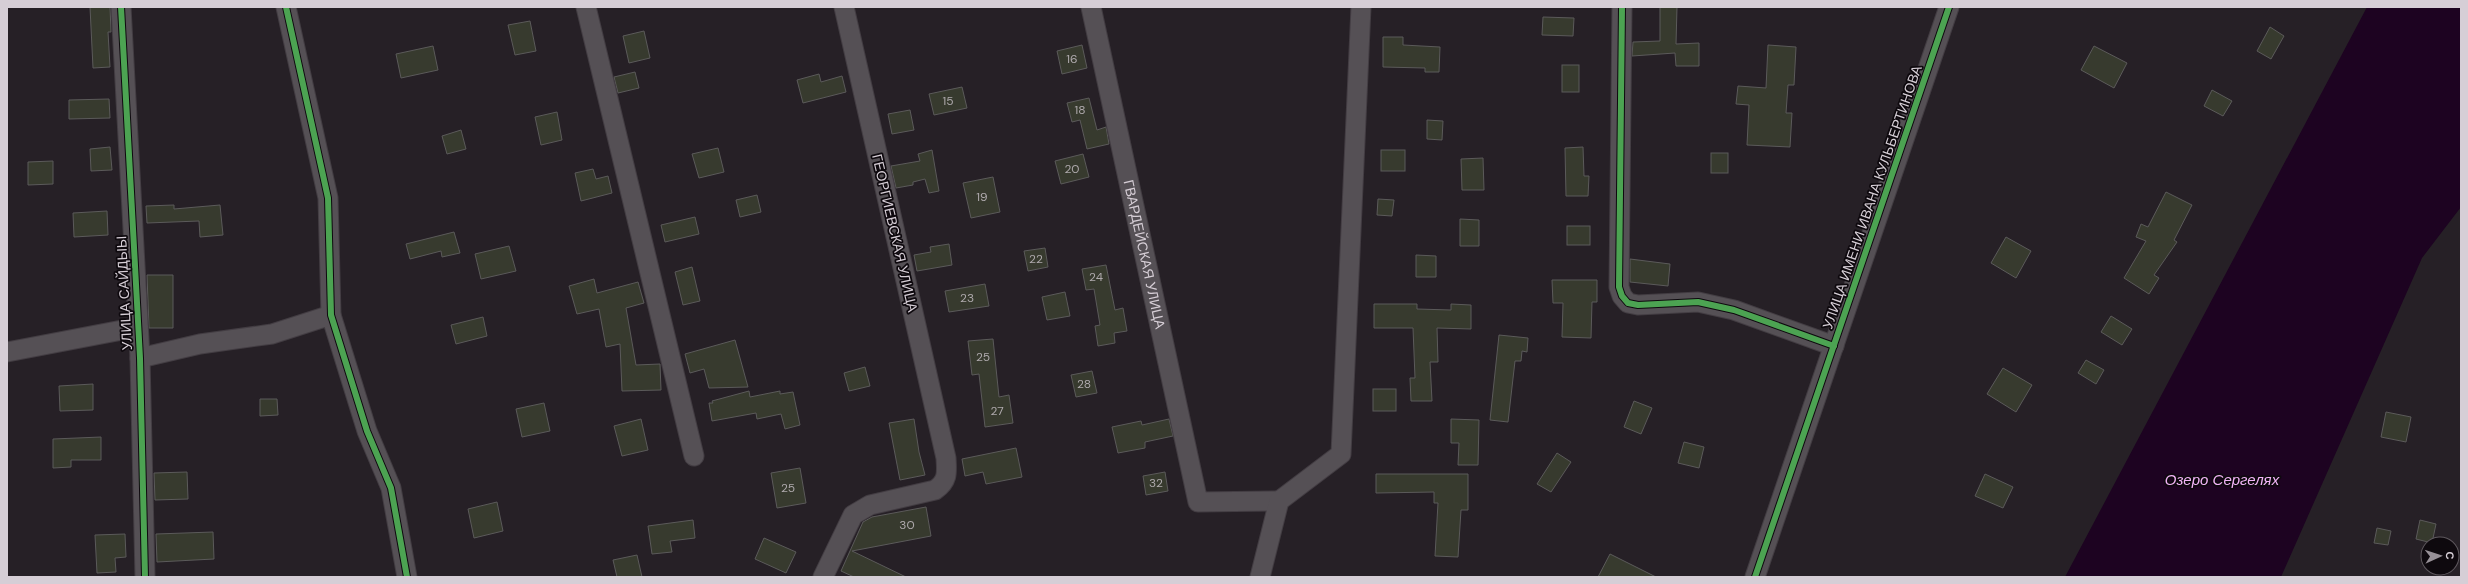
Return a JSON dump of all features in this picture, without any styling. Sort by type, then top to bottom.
[{"type":"street","name":"УЛИЦА САЙДЫЫ","points":[[121,7],[140,358],[145,577]]},
{"type":"street","points":[[286,7],[328,198],[331,315],[367,431],[391,488],[407,577]]},
{"type":"street","points":[[586,7],[694,456]]},
{"type":"street","name":"ГЕОРГИЕВСКАЯ УЛИЦА","points":[[823,577],[853,515],[870,505],[935,490],[943,484],[947,475],[946,458],[844,7]]},
{"type":"street","name":"ГВАРДЕЙСКАЯ УЛИЦА","points":[[1091,7],[1198,502],[1279,501]]},
{"type":"street","points":[[1260,577],[1279,501],[1341,454],[1362,7]]},
{"type":"street","points":[[1622,7],[1619,280],[1622,296],[1628,303],[1638,305],[1698,302],[1734,310],[1834,346]]},
{"type":"street","name":"УЛИЦА ИМЕНИ ИВАНА КУЛЬБЕРТИНОВА","points":[[1755,577],[1949,7]]},
{"type":"street","points":[[140,358],[200,344],[272,334],[331,315]]},
{"type":"street","points":[[7,352],[138,328]]},
{"type":"water","name":"Озеро Сергелях","points":[[2367,7],[2461,7],[2461,207],[2422,258],[2281,577],[2065,577]]},
{"type":"building","points":[[90,7],[110,7],[111,32],[108,32],[110,67],[93,68]]},
{"type":"building","points":[[1660,7],[1677,7],[1676,44],[1699,43],[1699,66],[1676,66],[1675,53],[1632,56],[1633,42],[1660,41]]},
{"type":"building","points":[[1543,17],[1574,18],[1573,36],[1542,35]]},
{"type":"building","points":[[530,21],[536,51],[515,55],[508,25]]},
{"type":"building","points":[[2270,27],[2284,36],[2271,59],[2257,51]]},
{"type":"building","points":[[644,31],[650,58],[629,63],[623,36]]},
{"type":"building","points":[[1383,37],[1403,37],[1403,45],[1440,47],[1439,72],[1425,72],[1425,68],[1383,67]]},
{"type":"building","points":[[1082,45],[1087,68],[1062,74],[1057,51]]},
{"type":"building","points":[[1768,45],[1796,47],[1794,85],[1788,85],[1786,113],[1792,113],[1790,147],[1747,145],[1749,105],[1736,104],[1738,86],[1766,88]]},
{"type":"building","points":[[433,46],[438,70],[401,78],[396,54]]},
{"type":"building","points":[[2094,46],[2127,63],[2114,88],[2081,70]]},
{"type":"building","points":[[1562,65],[1579,65],[1579,92],[1562,92]]},
{"type":"building","points":[[635,72],[639,88],[618,93],[614,77]]},
{"type":"building","points":[[819,74],[821,82],[842,76],[846,92],[803,103],[797,80]]},
{"type":"building","points":[[962,87],[967,108],[934,115],[929,94]]},
{"type":"building","points":[[2212,90],[2232,101],[2223,116],[2204,106]]},
{"type":"building","points":[[1089,98],[1097,130],[1106,127],[1109,144],[1087,149],[1080,120],[1072,122],[1067,103]]},
{"type":"building","points":[[109,99],[110,118],[69,119],[69,100]]},
{"type":"building","points":[[910,110],[914,130],[892,134],[888,114]]},
{"type":"building","points":[[557,112],[562,140],[541,145],[535,117]]},
{"type":"building","points":[[1427,120],[1443,121],[1442,140],[1427,139]]},
{"type":"building","points":[[461,130],[466,149],[447,154],[442,136]]},
{"type":"building","points":[[110,147],[112,170],[91,171],[90,149]]},
{"type":"building","points":[[1583,147],[1584,176],[1589,176],[1588,196],[1566,196],[1565,148]]},
{"type":"building","points":[[718,148],[724,172],[699,178],[692,154]]},
{"type":"building","points":[[932,150],[939,191],[929,193],[925,179],[913,182],[913,185],[896,188],[891,166],[920,161],[918,154]]},
{"type":"building","points":[[1381,150],[1405,150],[1405,171],[1381,171]]},
{"type":"building","points":[[1711,153],[1728,153],[1728,173],[1711,173]]},
{"type":"building","points":[[1083,154],[1089,177],[1061,184],[1055,161]]},
{"type":"building","points":[[1483,158],[1484,190],[1462,190],[1461,159]]},
{"type":"building","points":[[53,161],[53,184],[28,185],[28,162]]},
{"type":"building","points":[[593,169],[596,179],[608,176],[612,193],[581,201],[575,173]]},
{"type":"building","points":[[993,177],[1000,212],[971,218],[963,183]]},
{"type":"building","points":[[2166,192],[2192,205],[2174,240],[2177,242],[2154,275],[2159,278],[2149,294],[2124,278],[2146,241],[2136,237],[2141,224],[2148,227]]},
{"type":"building","points":[[757,195],[761,212],[740,217],[736,200]]},
{"type":"building","points":[[1378,199],[1394,200],[1392,216],[1377,215]]},
{"type":"building","points":[[174,205],[174,209],[220,205],[223,235],[200,237],[199,221],[147,223],[146,206]]},
{"type":"building","points":[[107,211],[108,235],[74,237],[73,213]]},
{"type":"building","points":[[695,217],[699,234],[665,242],[661,225]]},
{"type":"building","points":[[1460,219],[1479,220],[1479,246],[1460,246]]},
{"type":"building","points":[[1567,226],[1590,226],[1590,245],[1567,245]]},
{"type":"building","points":[[454,232],[460,253],[442,257],[441,251],[410,259],[406,244]]},
{"type":"building","points":[[2006,237],[2031,251],[2016,278],[1991,263]]},
{"type":"building","points":[[949,244],[952,265],[917,271],[914,255],[931,252],[930,247]]},
{"type":"building","points":[[509,246],[516,271],[481,279],[475,254]]},
{"type":"building","points":[[1045,248],[1048,267],[1028,271],[1024,251]]},
{"type":"building","points":[[1416,255],[1436,256],[1436,277],[1416,277]]},
{"type":"building","points":[[1630,259],[1670,264],[1668,286],[1630,282]]},
{"type":"building","points":[[1106,265],[1115,310],[1123,308],[1127,331],[1114,333],[1115,343],[1098,346],[1095,326],[1100,325],[1094,289],[1086,290],[1082,269]]},
{"type":"building","points":[[692,267],[700,301],[683,305],[675,272]]},
{"type":"building","points":[[147,275],[173,275],[173,328],[149,328]]},
{"type":"building","points":[[594,279],[597,293],[638,282],[644,303],[626,308],[636,365],[660,364],[661,390],[622,391],[620,344],[606,347],[599,309],[577,314],[569,286]]},
{"type":"building","points":[[1552,280],[1597,280],[1597,302],[1592,302],[1591,338],[1562,337],[1563,303],[1553,303]]},
{"type":"building","points":[[985,284],[989,306],[949,312],[945,291]]},
{"type":"building","points":[[1065,292],[1070,316],[1047,320],[1042,297]]},
{"type":"building","points":[[1374,304],[1417,304],[1417,309],[1451,310],[1451,304],[1471,305],[1471,329],[1437,328],[1438,362],[1430,362],[1432,401],[1411,401],[1410,378],[1415,378],[1413,328],[1374,328]]},
{"type":"building","points":[[2111,316],[2132,329],[2122,345],[2101,332]]},
{"type":"building","points":[[483,317],[487,336],[456,344],[451,325]]},
{"type":"building","points":[[1499,335],[1528,338],[1527,352],[1522,351],[1521,361],[1515,361],[1508,422],[1490,420]]},
{"type":"building","points":[[993,339],[999,397],[1009,395],[1013,423],[985,427],[979,374],[972,375],[968,341]]},
{"type":"building","points":[[735,340],[748,387],[709,388],[704,369],[690,373],[685,354]]},
{"type":"building","points":[[2086,360],[2104,370],[2096,384],[2078,373]]},
{"type":"building","points":[[865,367],[870,386],[849,391],[844,373]]},
{"type":"building","points":[[2003,368],[2032,385],[2016,412],[1987,394]]},
{"type":"building","points":[[1092,371],[1097,393],[1076,397],[1071,375]]},
{"type":"building","points":[[93,384],[93,410],[60,411],[59,386]]},
{"type":"building","points":[[1373,389],[1396,389],[1396,411],[1373,411]]},
{"type":"building","points":[[749,391],[750,397],[780,391],[780,394],[793,392],[800,425],[785,429],[781,414],[757,419],[756,413],[712,421],[709,403]]},
{"type":"building","points":[[260,399],[277,399],[278,415],[260,416]]},
{"type":"building","points":[[1634,401],[1652,408],[1641,434],[1624,427]]},
{"type":"building","points":[[544,403],[550,431],[522,437],[516,409]]},
{"type":"building","points":[[2386,412],[2411,417],[2406,442],[2381,437]]},
{"type":"building","points":[[641,419],[648,450],[622,456],[614,426]]},
{"type":"building","points":[[914,419],[919,452],[925,475],[900,480],[889,423]]},
{"type":"building","points":[[1169,419],[1173,436],[1145,442],[1145,448],[1118,453],[1112,427],[1141,421],[1142,425]]},
{"type":"building","points":[[1451,419],[1479,420],[1478,465],[1458,465],[1459,443],[1451,443]]},
{"type":"building","points":[[101,437],[101,460],[71,460],[71,467],[53,468],[53,439]]},
{"type":"building","points":[[1684,442],[1704,447],[1699,468],[1678,463]]},
{"type":"building","points":[[1016,448],[1022,477],[986,484],[983,472],[965,476],[962,459]]},
{"type":"building","points":[[1557,453],[1571,462],[1551,492],[1537,484]]},
{"type":"building","points":[[800,468],[806,503],[777,508],[771,473]]},
{"type":"building","points":[[187,472],[188,499],[155,500],[154,473]]},
{"type":"building","points":[[1165,472],[1168,491],[1146,495],[1143,476]]},
{"type":"building","points":[[1376,474],[1468,474],[1468,510],[1461,510],[1458,557],[1435,556],[1438,503],[1434,503],[1434,492],[1376,493]]},
{"type":"building","points":[[1985,474],[2013,487],[2003,508],[1975,496]]},
{"type":"building","points":[[497,502],[503,531],[474,538],[468,509]]},
{"type":"building","points":[[926,507],[931,536],[852,551],[906,577],[854,577],[841,571],[863,522],[872,517]]},
{"type":"building","points":[[693,520],[695,538],[670,541],[672,552],[652,554],[648,526]]},
{"type":"building","points":[[2420,520],[2436,524],[2433,536],[2420,536],[2420,540],[2416,539]]},
{"type":"building","points":[[2377,528],[2391,531],[2388,545],[2374,543]]},
{"type":"building","points":[[213,532],[214,559],[157,562],[156,534]]},
{"type":"building","points":[[125,534],[126,557],[115,558],[116,572],[97,573],[95,535]]},
{"type":"building","points":[[764,538],[796,552],[786,573],[755,559]]},
{"type":"building","points":[[1610,554],[1656,577],[1598,577]]},
{"type":"building","points":[[637,555],[642,577],[617,577],[613,560]]},
{"type":"cycle path","points":[[121,7],[140,358],[145,577]]},
{"type":"cycle path","points":[[286,7],[328,198],[331,315],[367,431],[391,488],[407,577]]},
{"type":"cycle path","points":[[1622,7],[1619,287],[1622,296],[1628,303],[1638,305],[1698,302],[1734,310],[1834,346]]},
{"type":"cycle path","points":[[1755,577],[1949,7]]}]
